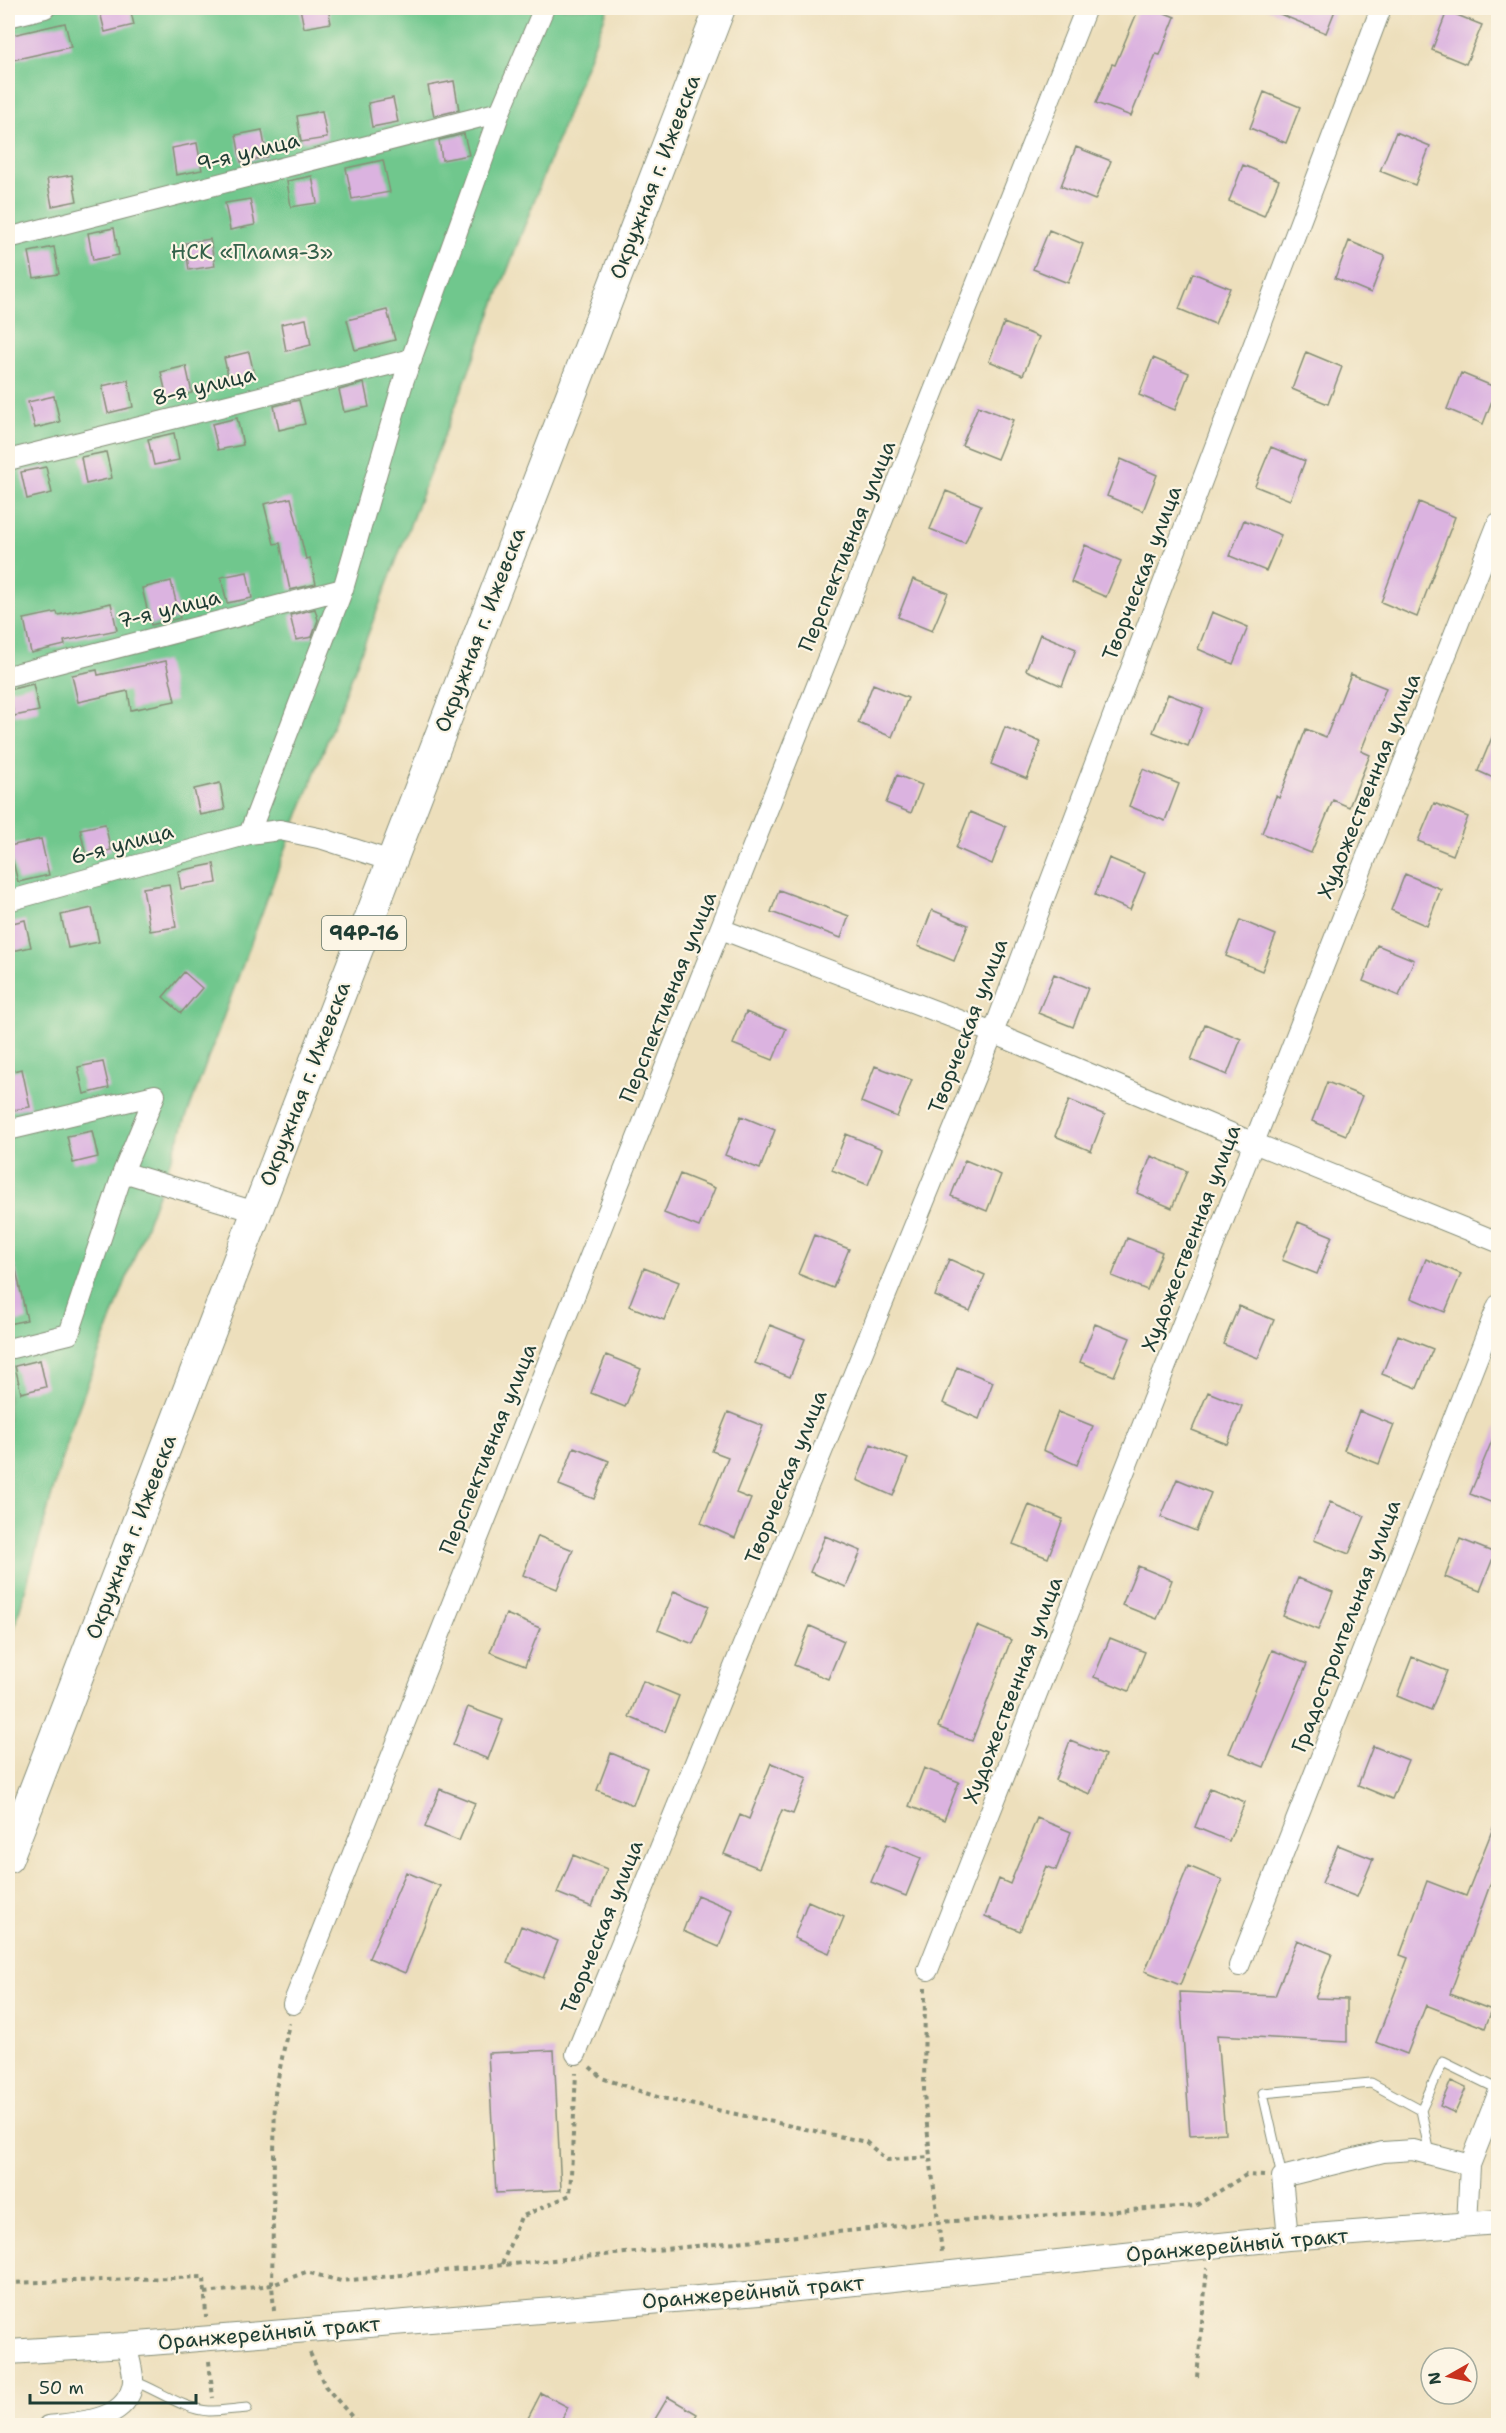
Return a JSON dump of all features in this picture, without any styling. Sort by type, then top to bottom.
[{"type":"main road","name":"Окружная г. Ижевска","points":[[8,1858],[720,8]]},
{"type":"street","points":[[8,17],[45,8]]},
{"type":"street","points":[[249,834],[343,589],[404,379],[500,112],[544,8]]},
{"type":"street","name":"Перспективная улица","points":[[293,2004],[1086,8]]},
{"type":"street","name":"Творческая улица","points":[[576,2054],[993,1033],[1381,8]]},
{"type":"street","name":"9-я улица","points":[[8,238],[500,112]]},
{"type":"street","name":"8-я улица","points":[[8,460],[412,359]]},
{"type":"street","name":"Художественная улица","points":[[928,1970],[1498,524]]},
{"type":"street","name":"7-я улица","points":[[8,676],[343,589]]},
{"type":"street","name":"6-я улица","points":[[8,901],[249,834],[279,830],[323,839],[391,861]]},
{"type":"street","points":[[721,929],[993,1033],[1254,1143],[1498,1242]]},
{"type":"street","points":[[8,1130],[155,1095],[123,1172],[69,1334],[8,1348]]},
{"type":"street","points":[[123,1172],[256,1212]]},
{"type":"street","name":"Градостроительная улица","points":[[1239,1966],[1498,1305]]},
{"type":"street","points":[[1467,2225],[1470,2165],[1498,2094]]},
{"type":"street","points":[[1288,2238],[1282,2177],[1383,2152],[1413,2150],[1470,2165]]},
{"type":"street","name":"Оранжерейный тракт","points":[[8,2352],[759,2293],[1288,2238],[1498,2222]]},
{"type":"street","points":[[48,2426],[88,2420],[113,2413],[128,2398],[133,2381],[126,2344]]},
{"type":"lane","points":[[1430,2154],[1421,2110],[1443,2062],[1498,2089]]},
{"type":"lane","points":[[1282,2177],[1263,2093],[1371,2083],[1421,2110]]},
{"type":"lane","points":[[133,2381],[174,2400],[207,2411],[247,2408]]},
{"type":"path","points":[[928,1970],[925,1981],[924,2092],[945,2274]]},
{"type":"path","points":[[293,2004],[275,2093],[272,2285],[288,2331],[325,2386],[360,2426]]},
{"type":"path","points":[[576,2054],[602,2078],[657,2097],[866,2142],[887,2160],[930,2157]]},
{"type":"path","points":[[502,2264],[521,2217],[570,2195],[576,2054]]},
{"type":"path","points":[[205,2293],[272,2285],[306,2272],[342,2281],[939,2222],[1195,2206],[1246,2175],[1282,2177]]},
{"type":"path","points":[[1197,2377],[1208,2247]]},
{"type":"path","points":[[8,2283],[204,2277],[214,2411]]},
{"type":"green space","name":"НСК «Пламя-3»","points":[[8,8],[608,8],[283,856],[69,1434],[8,1651]]},
{"type":"building","points":[[99,8],[130,8],[134,25],[105,32]]},
{"type":"building","points":[[300,8],[328,8],[331,23],[304,28]]},
{"type":"building","points":[[1139,8],[1152,8],[1175,17],[1160,55],[1156,54],[1131,116],[1096,103]]},
{"type":"building","points":[[1265,8],[1336,8],[1326,33]]},
{"type":"building","points":[[1447,11],[1482,25],[1466,64],[1432,50]]},
{"type":"building","points":[[65,23],[71,47],[8,61],[8,36]]},
{"type":"building","points":[[454,81],[459,110],[434,116],[428,86]]},
{"type":"building","points":[[1264,92],[1300,107],[1286,143],[1250,128]]},
{"type":"building","points":[[393,98],[398,122],[372,127],[368,103]]},
{"type":"building","points":[[322,111],[327,138],[301,142],[297,116]]},
{"type":"building","points":[[262,130],[267,157],[241,162],[236,135]]},
{"type":"building","points":[[1396,132],[1430,146],[1415,185],[1380,171]]},
{"type":"building","points":[[464,134],[469,155],[442,160],[439,140]]},
{"type":"building","points":[[197,143],[202,170],[176,175],[172,148]]},
{"type":"building","points":[[1076,147],[1111,161],[1095,200],[1061,186]]},
{"type":"building","points":[[383,160],[390,192],[352,199],[346,168]]},
{"type":"building","points":[[1243,165],[1279,180],[1264,216],[1229,201]]},
{"type":"building","points":[[72,175],[77,201],[52,206],[47,179]]},
{"type":"building","points":[[312,176],[317,203],[291,207],[287,181]]},
{"type":"building","points":[[250,199],[255,225],[230,230],[225,203]]},
{"type":"building","points":[[114,228],[119,255],[93,260],[88,233]]},
{"type":"building","points":[[1049,230],[1083,244],[1068,283],[1033,269]]},
{"type":"building","points":[[210,239],[215,266],[189,270],[185,243]]},
{"type":"building","points":[[1349,241],[1385,256],[1371,293],[1335,278]]},
{"type":"building","points":[[54,247],[59,274],[34,278],[29,252]]},
{"type":"building","points":[[1193,273],[1230,288],[1215,324],[1179,309]]},
{"type":"building","points":[[387,310],[395,340],[355,350],[347,320]]},
{"type":"building","points":[[306,319],[311,345],[286,351],[281,324]]},
{"type":"building","points":[[1004,323],[1039,337],[1023,375],[989,361]]},
{"type":"building","points":[[249,352],[255,378],[230,384],[224,358]]},
{"type":"building","points":[[1306,352],[1342,367],[1328,404],[1292,389]]},
{"type":"building","points":[[1153,358],[1189,373],[1175,410],[1139,395]]},
{"type":"building","points":[[186,366],[192,393],[167,398],[161,372]]},
{"type":"building","points":[[1461,373],[1497,388],[1483,424],[1447,409]]},
{"type":"building","points":[[128,380],[133,407],[108,413],[102,386]]},
{"type":"building","points":[[364,383],[369,407],[344,412],[339,390]]},
{"type":"building","points":[[54,396],[60,422],[35,428],[28,402]]},
{"type":"building","points":[[299,400],[305,424],[279,430],[274,406]]},
{"type":"building","points":[[978,406],[1013,420],[997,459],[962,445]]},
{"type":"building","points":[[237,418],[243,445],[218,450],[212,424]]},
{"type":"building","points":[[174,433],[179,460],[154,465],[148,439]]},
{"type":"building","points":[[1271,447],[1305,461],[1290,500],[1255,486]]},
{"type":"building","points":[[106,452],[112,478],[86,484],[81,457]]},
{"type":"building","points":[[1121,459],[1157,475],[1143,511],[1107,496]]},
{"type":"building","points":[[46,467],[52,493],[27,499],[21,472]]},
{"type":"building","points":[[946,491],[981,505],[965,543],[930,529]]},
{"type":"building","points":[[291,498],[306,559],[310,558],[316,584],[290,590],[280,543],[274,544],[264,504]]},
{"type":"building","points":[[1419,502],[1455,517],[1417,617],[1381,602]]},
{"type":"building","points":[[1244,520],[1281,535],[1266,571],[1230,556]]},
{"type":"building","points":[[1085,545],[1121,561],[1106,597],[1071,582]]},
{"type":"building","points":[[247,572],[252,598],[227,603],[221,577]]},
{"type":"building","points":[[913,579],[948,593],[932,631],[898,617]]},
{"type":"building","points":[[171,581],[180,618],[151,625],[142,588]]},
{"type":"building","points":[[111,603],[117,630],[64,641],[65,645],[31,653],[24,619],[57,612],[58,615]]},
{"type":"building","points":[[315,609],[318,620],[312,637],[296,640],[290,615]]},
{"type":"building","points":[[1212,612],[1248,627],[1233,664],[1198,649]]},
{"type":"building","points":[[1040,634],[1076,649],[1062,686],[1026,670]]},
{"type":"building","points":[[166,661],[175,701],[131,710],[128,691],[78,702],[72,675],[97,670],[98,675]]},
{"type":"building","points":[[1351,674],[1386,688],[1361,751],[1370,755],[1349,807],[1333,800],[1311,853],[1262,833],[1276,796],[1279,798],[1306,729],[1326,737]]},
{"type":"building","points":[[33,684],[39,711],[14,716],[8,690]]},
{"type":"building","points":[[873,684],[908,698],[892,737],[858,723]]},
{"type":"building","points":[[1168,694],[1203,708],[1188,746],[1153,732]]},
{"type":"building","points":[[1498,723],[1498,780],[1478,771]]},
{"type":"building","points":[[1005,727],[1041,742],[1027,779],[991,764]]},
{"type":"building","points":[[1143,769],[1179,784],[1165,821],[1129,806]]},
{"type":"building","points":[[897,775],[922,785],[911,813],[886,803]]},
{"type":"building","points":[[220,783],[225,810],[200,815],[194,789]]},
{"type":"building","points":[[1434,803],[1468,817],[1453,855],[1418,841]]},
{"type":"building","points":[[970,812],[1006,827],[992,864],[956,848]]},
{"type":"building","points":[[105,824],[111,850],[86,856],[80,829]]},
{"type":"building","points":[[41,839],[49,875],[18,882],[9,846]]},
{"type":"building","points":[[1109,858],[1145,873],[1130,910],[1095,895]]},
{"type":"building","points":[[214,864],[217,883],[181,889],[178,871]]},
{"type":"building","points":[[1405,874],[1441,889],[1427,926],[1391,910]]},
{"type":"building","points":[[169,884],[176,927],[150,931],[143,888]]},
{"type":"building","points":[[779,890],[849,916],[841,938],[771,912]]},
{"type":"building","points":[[92,908],[99,942],[68,948],[61,915]]},
{"type":"building","points":[[932,910],[968,925],[954,961],[918,946]]},
{"type":"building","points":[[25,920],[31,947],[8,952],[8,924]]},
{"type":"building","points":[[1240,920],[1276,935],[1262,971],[1226,956]]},
{"type":"building","points":[[1377,945],[1414,960],[1399,996],[1363,981]]},
{"type":"building","points":[[184,972],[202,988],[181,1013],[163,997]]},
{"type":"building","points":[[1054,974],[1088,988],[1073,1027],[1038,1013]]},
{"type":"building","points":[[746,1012],[786,1029],[773,1060],[733,1044]]},
{"type":"building","points":[[1205,1024],[1241,1039],[1227,1075],[1191,1060]]},
{"type":"building","points":[[103,1062],[109,1088],[84,1094],[78,1067]]},
{"type":"building","points":[[875,1066],[912,1080],[897,1117],[861,1102]]},
{"type":"building","points":[[22,1069],[30,1107],[8,1111],[8,1072]]},
{"type":"building","points":[[1327,1082],[1362,1096],[1346,1135],[1312,1121]]},
{"type":"building","points":[[1069,1100],[1105,1115],[1091,1151],[1055,1136]]},
{"type":"building","points":[[741,1116],[775,1130],[760,1169],[725,1155]]},
{"type":"building","points":[[92,1131],[98,1157],[73,1163],[67,1136]]},
{"type":"building","points":[[846,1134],[882,1149],[868,1185],[832,1170]]},
{"type":"building","points":[[1151,1156],[1187,1171],[1172,1208],[1137,1193]]},
{"type":"building","points":[[965,1160],[1001,1175],[987,1211],[951,1196]]},
{"type":"building","points":[[680,1174],[715,1188],[699,1227],[664,1213]]},
{"type":"building","points":[[1298,1222],[1332,1236],[1317,1274],[1282,1260]]},
{"type":"building","points":[[814,1235],[849,1249],[833,1288],[798,1274]]},
{"type":"building","points":[[1127,1238],[1162,1252],[1147,1290],[1112,1276]]},
{"type":"building","points":[[949,1259],[985,1275],[970,1311],[935,1296]]},
{"type":"building","points":[[1426,1259],[1461,1274],[1445,1312],[1411,1298]]},
{"type":"building","points":[[15,1265],[27,1320],[8,1324],[8,1266]]},
{"type":"building","points":[[644,1268],[679,1282],[664,1320],[629,1306]]},
{"type":"building","points":[[1239,1306],[1274,1320],[1258,1358],[1223,1344]]},
{"type":"building","points":[[1095,1324],[1130,1338],[1114,1376],[1080,1362]]},
{"type":"building","points":[[770,1325],[805,1339],[790,1377],[755,1363]]},
{"type":"building","points":[[1398,1335],[1433,1349],[1417,1388],[1382,1374]]},
{"type":"building","points":[[606,1355],[641,1369],[625,1407],[591,1393]]},
{"type":"building","points":[[40,1360],[46,1387],[21,1393],[15,1366]]},
{"type":"building","points":[[957,1367],[993,1382],[979,1419],[943,1403]]},
{"type":"building","points":[[1208,1392],[1242,1406],[1227,1444],[1192,1430]]},
{"type":"building","points":[[1359,1411],[1394,1425],[1379,1464],[1344,1450]]},
{"type":"building","points":[[728,1412],[763,1426],[736,1493],[751,1499],[735,1538],[701,1523],[728,1457],[712,1451]]},
{"type":"building","points":[[1058,1412],[1093,1426],[1077,1465],[1043,1450]]},
{"type":"building","points":[[1498,1426],[1498,1505],[1470,1494]]},
{"type":"building","points":[[871,1444],[908,1459],[893,1496],[857,1480]]},
{"type":"building","points":[[574,1447],[609,1461],[594,1499],[559,1485]]},
{"type":"building","points":[[1177,1479],[1211,1493],[1196,1531],[1161,1517]]},
{"type":"building","points":[[1330,1502],[1365,1516],[1349,1554],[1314,1540]]},
{"type":"building","points":[[1029,1505],[1063,1519],[1048,1558],[1013,1544]]},
{"type":"building","points":[[538,1536],[573,1550],[557,1589],[523,1575]]},
{"type":"building","points":[[825,1536],[861,1551],[846,1587],[810,1572]]},
{"type":"building","points":[[1460,1539],[1495,1553],[1480,1591],[1445,1577]]},
{"type":"building","points":[[1138,1566],[1172,1580],[1157,1619],[1122,1605]]},
{"type":"building","points":[[1298,1578],[1333,1592],[1318,1630],[1283,1616]]},
{"type":"building","points":[[674,1591],[709,1606],[693,1644],[658,1630]]},
{"type":"building","points":[[506,1614],[540,1628],[525,1666],[490,1652]]},
{"type":"building","points":[[810,1626],[844,1641],[828,1679],[794,1665]]},
{"type":"building","points":[[977,1626],[1011,1640],[972,1741],[938,1727]]},
{"type":"building","points":[[1110,1638],[1145,1652],[1129,1691],[1094,1677]]},
{"type":"building","points":[[1272,1650],[1307,1664],[1264,1767],[1229,1753]]},
{"type":"building","points":[[1412,1657],[1447,1671],[1431,1710],[1397,1696]]},
{"type":"building","points":[[643,1681],[679,1696],[665,1732],[629,1717]]},
{"type":"building","points":[[468,1707],[503,1720],[488,1759],[453,1745]]},
{"type":"building","points":[[1070,1741],[1105,1755],[1090,1794],[1055,1780]]},
{"type":"building","points":[[1373,1746],[1408,1760],[1392,1799],[1358,1785]]},
{"type":"building","points":[[611,1753],[647,1768],[633,1805],[597,1790]]},
{"type":"building","points":[[771,1763],[807,1778],[793,1814],[782,1810],[759,1868],[724,1854],[740,1815],[749,1819]]},
{"type":"building","points":[[924,1768],[959,1782],[944,1820],[909,1806]]},
{"type":"building","points":[[1210,1788],[1245,1802],[1229,1841],[1195,1827]]},
{"type":"building","points":[[440,1789],[475,1803],[459,1841],[425,1827]]},
{"type":"building","points":[[1037,1818],[1071,1832],[1056,1870],[1046,1866],[1020,1931],[985,1916],[999,1879],[1010,1884]]},
{"type":"building","points":[[1497,1818],[1498,1875],[1494,1874],[1450,1994],[1492,2010],[1485,2028],[1426,2005],[1407,2054],[1376,2042],[1408,1958],[1400,1955],[1427,1881],[1466,1896]]},
{"type":"building","points":[[887,1844],[921,1858],[906,1896],[871,1882]]},
{"type":"building","points":[[1338,1845],[1373,1859],[1357,1897],[1322,1883]]},
{"type":"building","points":[[573,1855],[607,1869],[592,1907],[557,1893]]},
{"type":"building","points":[[1188,1866],[1222,1880],[1180,1985],[1145,1971]]},
{"type":"building","points":[[406,1872],[440,1886],[405,1973],[369,1958]]},
{"type":"building","points":[[697,1895],[733,1910],[719,1947],[683,1931]]},
{"type":"building","points":[[808,1901],[844,1917],[829,1953],[794,1938]]},
{"type":"building","points":[[521,1926],[558,1941],[543,1978],[507,1963]]},
{"type":"building","points":[[1297,1940],[1332,1954],[1315,1998],[1347,1999],[1347,2042],[1217,2035],[1225,2133],[1190,2135],[1180,1992],[1275,1996]]},
{"type":"building","points":[[554,2050],[561,2190],[496,2193],[488,2053]]},
{"type":"building","points":[[1451,2081],[1466,2088],[1455,2113],[1440,2106]]},
{"type":"building","points":[[541,2393],[568,2407],[558,2426],[524,2426]]},
{"type":"building","points":[[668,2397],[697,2414],[690,2426],[651,2426]]}]
